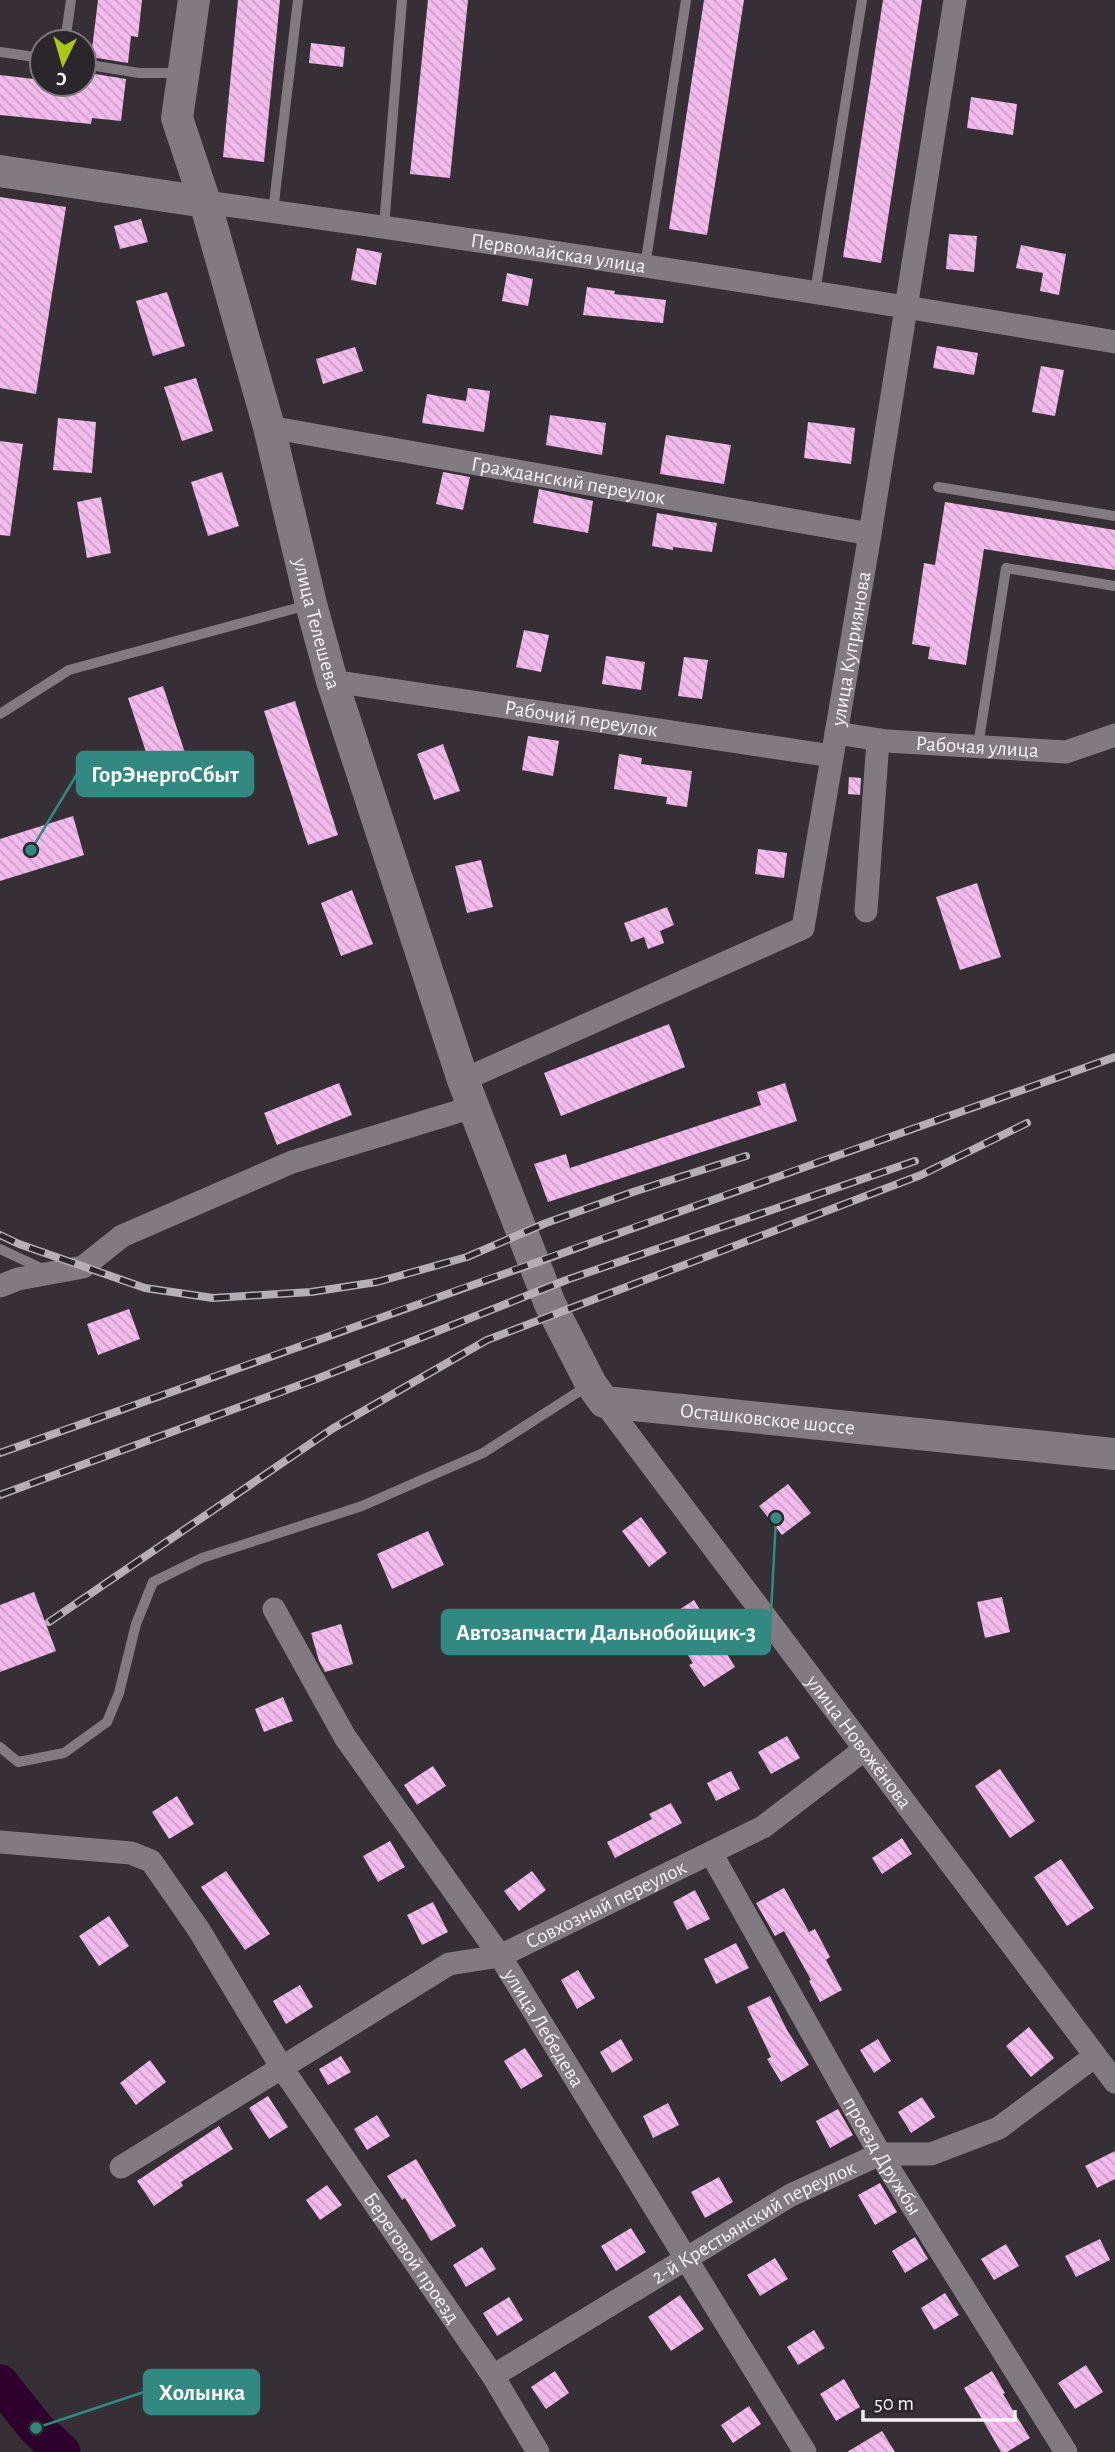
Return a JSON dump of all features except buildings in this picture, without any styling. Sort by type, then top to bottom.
[{"type":"street","name":"улица Телешева","points":[[194,0],[177,118],[205,202],[269,427],[332,681],[468,1094],[550,1304],[598,1393]]},
{"type":"street","name":"улица Куприянова","points":[[468,1094],[803,928],[870,534],[955,0]]},
{"type":"street","name":"Первомайская улица","points":[[0,171],[815,292],[1115,342]]},
{"type":"street","name":"Гражданский переулок","points":[[269,427],[870,534]]},
{"type":"street","name":"Рабочий переулок","points":[[332,681],[832,756]]},
{"type":"street","name":"Рабочая улица","points":[[836,733],[878,740],[1066,752],[1115,735]]},
{"type":"street","points":[[866,911],[878,740]]},
{"type":"street","points":[[0,1286],[18,1279],[83,1267],[122,1236],[292,1162],[468,1094]]},
{"type":"street","name":"Осташковское шоссе","points":[[598,1393],[1115,1454]]},
{"type":"street","name":"улица Новожёнова","points":[[598,1393],[1115,2082]]},
{"type":"street","name":"улица Лебедева","points":[[274,1609],[345,1737],[500,1956],[805,2452]]},
{"type":"street","name":"Совхозный переулок","points":[[121,2167],[449,1964],[500,1956],[763,1827],[865,1749]]},
{"type":"street","name":"Береговой проезд","points":[[0,1842],[131,1853],[151,1861],[199,1930],[282,2068],[493,2376],[538,2452]]},
{"type":"street","name":"проезд Дружбы","points":[[711,1853],[880,2154],[1066,2452]]},
{"type":"street","name":"2-й Крестьянский переулок","points":[[493,2376],[791,2195],[880,2154],[931,2154],[999,2128],[1095,2056]]},
{"type":"lane","points":[[67,28],[71,0]]},
{"type":"lane","points":[[273,211],[298,0]]},
{"type":"lane","points":[[384,227],[402,0]]},
{"type":"lane","points":[[645,266],[686,0]]},
{"type":"lane","points":[[815,292],[862,0]]},
{"type":"lane","points":[[0,52],[28,56]]},
{"type":"lane","points":[[98,66],[139,72],[183,73]]},
{"type":"lane","points":[[938,486],[1115,516]]},
{"type":"lane","points":[[978,746],[1006,569],[1115,586]]},
{"type":"lane","points":[[0,714],[69,670],[311,604]]},
{"type":"lane","points":[[0,1248],[51,1273]]},
{"type":"lane","points":[[0,1747],[18,1762],[64,1753],[107,1722],[118,1693],[136,1624],[153,1582],[202,1558],[362,1506],[482,1452],[598,1393]]},
{"type":"waterway","points":[[0,2383],[36,2428],[62,2452]]},
{"type":"railway","points":[[0,1453],[1115,1057]]},
{"type":"railway","points":[[49,1622],[332,1429],[487,1340],[921,1175],[1027,1123]]},
{"type":"railway","points":[[0,1235],[145,1288],[213,1298],[311,1292],[377,1282],[467,1257],[546,1223],[746,1156]]},
{"type":"railway","points":[[0,1495],[319,1378],[569,1279],[915,1161]]},
{"type":"place","name":"ГорЭнергоСбыт","points":[[31,850]]},
{"type":"place","name":"Автозапчасти Дальнобойщик-3","points":[[776,1518]]},
{"type":"place","name":"Холынка","points":[[36,2428]]}]
